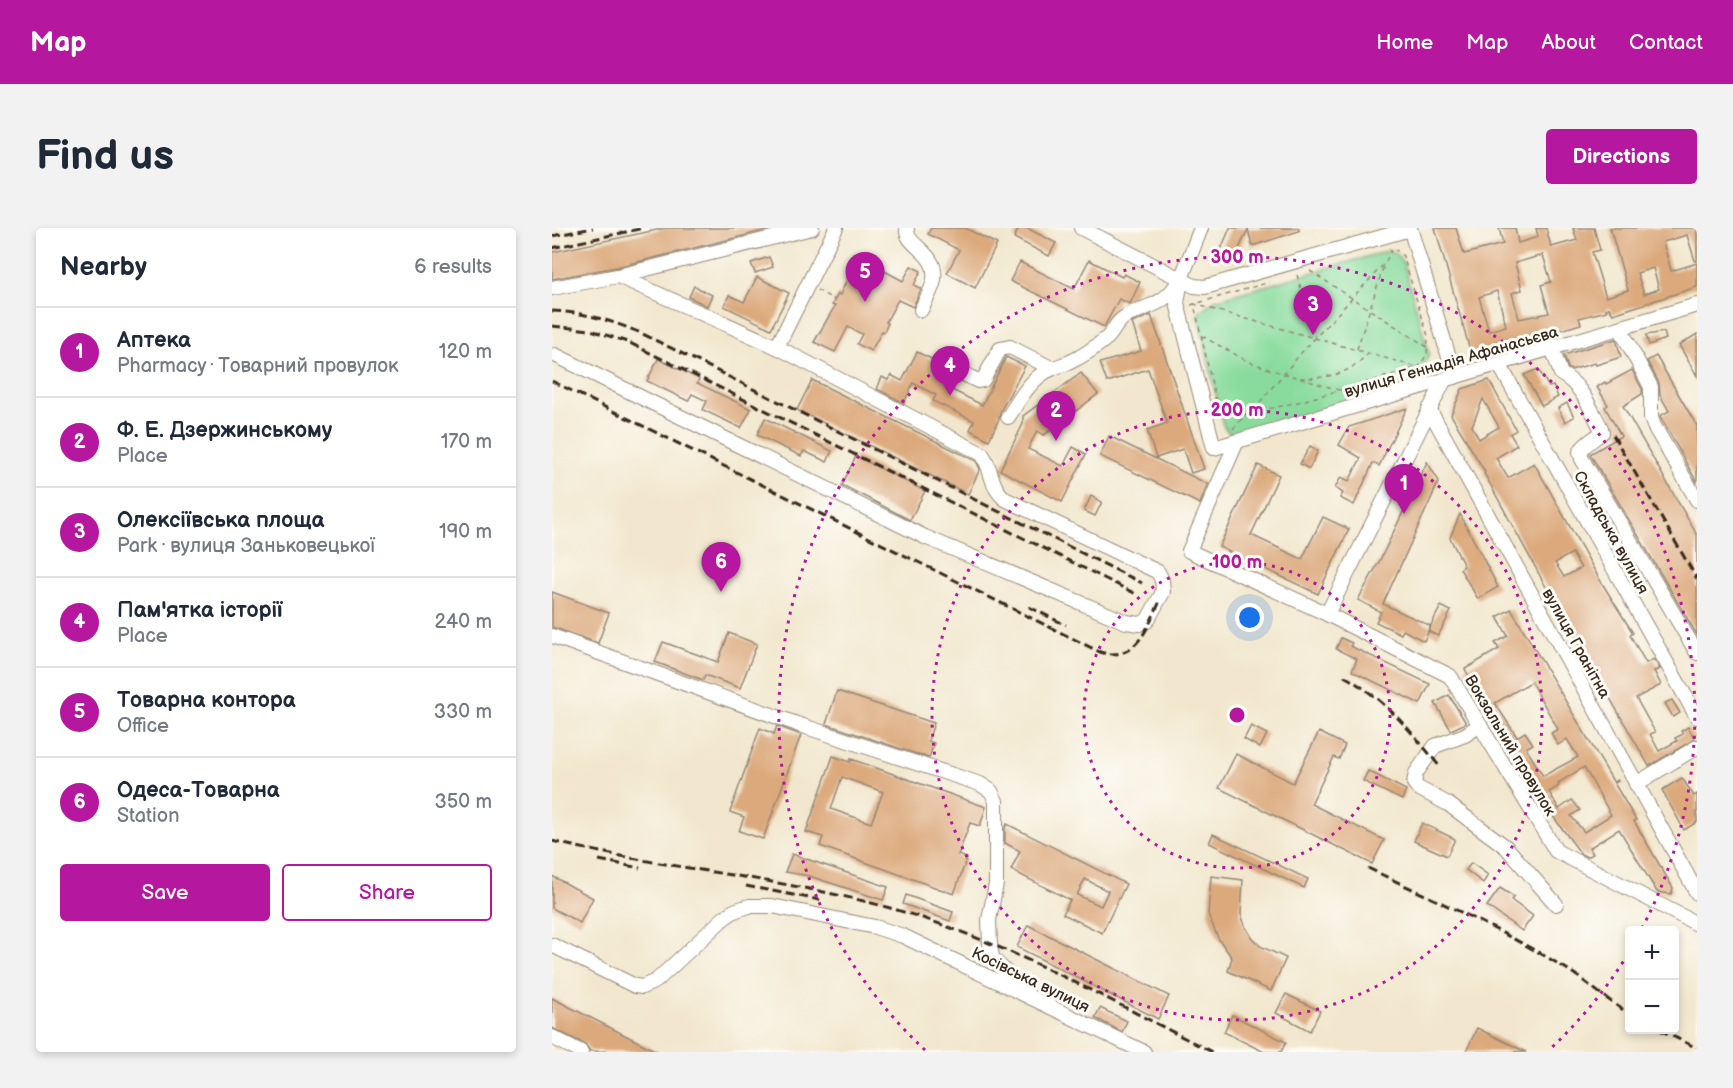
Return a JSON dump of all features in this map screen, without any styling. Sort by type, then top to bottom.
[{"type":"street","points":[[552,288],[618,276],[812,228]]},
{"type":"street","points":[[777,347],[836,228]]},
{"type":"street","points":[[908,228],[906,234],[928,254],[933,271],[934,282],[921,310]]},
{"type":"street","points":[[1081,228],[1194,286],[1205,287],[1410,228],[1450,378],[1429,409],[1327,614]]},
{"type":"street","points":[[1178,309],[1181,279],[1201,228]]},
{"type":"street","points":[[555,355],[925,537],[1126,622],[1140,624],[1147,621],[1163,592],[1162,580],[1158,572],[1005,499],[996,491],[989,464],[982,454],[777,347],[618,276]]},
{"type":"street","points":[[1008,417],[1029,385],[1051,368],[1072,362],[1108,337],[1117,323],[1125,316],[1150,308],[1170,295],[1181,279]]},
{"type":"street","name":"вулиця Геннадія Афанасьєва","points":[[1178,309],[1214,448],[1234,436],[1450,378],[1697,305]]},
{"type":"street","points":[[1620,328],[1651,387],[1651,417],[1654,426],[1697,500]]},
{"type":"street","points":[[958,371],[978,381],[983,380],[1000,350],[1010,346],[1051,368]]},
{"type":"street","points":[[1552,348],[1561,374],[1579,389],[1602,428],[1599,435],[1582,447],[1581,459],[1697,653]]},
{"type":"street","name":"Складська вулиця","points":[[1499,364],[1697,717]]},
{"type":"street","name":"вулиця Гранітна","points":[[1429,409],[1628,780],[1697,893]]},
{"type":"street","name":"Вокзальний провулок","points":[[1234,436],[1189,551],[1327,614],[1450,675],[1556,851],[1697,924]]},
{"type":"street","points":[[552,636],[797,724],[980,784],[990,791],[996,801],[996,884],[989,920],[992,953],[996,962],[1029,996]]},
{"type":"street","points":[[1480,725],[1465,735],[1435,746],[1416,773],[1414,783],[1418,788],[1448,804],[1506,847],[1556,904]]},
{"type":"street","points":[[1628,780],[1697,747]]},
{"type":"street","name":"Косівська вулиця","points":[[552,945],[635,986],[642,987],[656,981],[734,911],[749,906],[772,906],[875,927],[903,936],[1144,1052]]},
{"type":"street","points":[[552,1037],[571,1050]]},
{"type":"path","points":[[1254,409],[1273,408],[1419,367],[1429,348],[1428,336],[1403,256],[1389,248]]},
{"type":"path","points":[[1357,349],[1385,262],[1392,248]]},
{"type":"path","points":[[1234,436],[1246,414],[1254,409],[1385,262]]},
{"type":"path","points":[[1316,337],[1296,274],[1309,271],[1429,348]]},
{"type":"path","points":[[1178,309],[1274,281]]},
{"type":"path","points":[[808,285],[835,300]]},
{"type":"path","points":[[1194,304],[1316,337],[1450,378]]},
{"type":"path","points":[[1194,304],[1219,417]]},
{"type":"path","points":[[1201,335],[1247,360],[1284,374],[1339,390]]},
{"type":"path","points":[[1297,378],[1336,376],[1350,369],[1370,353]]},
{"type":"path","points":[[1614,783],[1628,780]]},
{"type":"green space","points":[[1387,251],[1396,254],[1403,262],[1429,354],[1425,363],[1413,373],[1412,384],[1237,436],[1227,431],[1223,425],[1198,316],[1200,311],[1215,300]]},
{"type":"building","points":[[666,228],[775,228],[617,267],[552,279],[552,252]]},
{"type":"building","points":[[931,228],[965,228],[997,244],[975,288],[947,273],[959,250],[928,234]]},
{"type":"building","points":[[1019,228],[1027,228],[1056,243],[1049,256],[1014,238]]},
{"type":"building","points":[[1230,228],[1299,228],[1299,231],[1252,246],[1248,229],[1234,260],[1219,254]]},
{"type":"building","points":[[1435,228],[1456,228],[1464,254],[1503,244],[1499,228],[1515,228],[1518,243],[1538,237],[1536,228],[1546,228],[1551,247],[1577,240],[1573,228],[1594,228],[1600,250],[1592,252],[1606,297],[1628,290],[1610,228],[1697,228],[1697,261],[1695,261],[1687,235],[1663,242],[1671,271],[1697,263],[1697,287],[1613,314],[1609,308],[1606,309],[1607,311],[1579,318],[1581,324],[1547,334],[1548,336],[1472,357]],"holes":[[[1543,255],[1551,282],[1541,285],[1549,313],[1519,319],[1512,293],[1522,290],[1515,263]],[[1653,268],[1659,289],[1644,294],[1637,273]],[[1497,291],[1506,326],[1489,331],[1479,297]]]},
{"type":"building","points":[[857,256],[903,281],[911,266],[921,271],[914,285],[921,289],[913,307],[898,300],[886,322],[888,323],[884,332],[882,331],[871,351],[857,344],[862,334],[848,327],[835,352],[814,342],[835,306],[832,305],[838,294],[840,295]]},
{"type":"building","points":[[769,257],[773,267],[755,273],[751,263]]},
{"type":"building","points":[[1089,260],[1122,277],[1124,274],[1140,282],[1130,304],[1119,299],[1104,327],[1010,281],[1020,262],[1074,289]]},
{"type":"building","points":[[757,277],[789,293],[771,329],[724,306],[729,295],[744,302]]},
{"type":"building","points":[[694,286],[712,295],[707,306],[689,297]]},
{"type":"building","points":[[1151,315],[1204,469],[1191,473],[1183,449],[1156,458],[1147,430],[1167,423],[1148,369],[1107,382],[1100,363],[1141,351],[1132,323]]},
{"type":"building","points":[[1664,332],[1666,339],[1649,345],[1646,335]]},
{"type":"building","points":[[1697,334],[1697,376],[1679,345]]},
{"type":"building","points":[[1616,339],[1621,357],[1596,365],[1595,363],[1571,370],[1568,368],[1564,355]]},
{"type":"building","points":[[917,352],[938,362],[934,370],[957,381],[952,390],[982,405],[1006,357],[1025,366],[1000,412],[989,440],[970,430],[974,421],[933,401],[936,395],[913,383],[904,403],[877,389],[882,377],[888,380],[891,375],[902,381]]},
{"type":"building","points":[[1656,356],[1697,426],[1697,482],[1660,416],[1669,411],[1660,395],[1659,383],[1647,361]]},
{"type":"building","points":[[658,359],[699,379],[697,383],[751,409],[741,428],[703,410],[707,401],[692,394],[688,401],[647,381]]},
{"type":"building","points":[[1538,369],[1549,387],[1553,386],[1558,397],[1542,406],[1524,375]]},
{"type":"building","points":[[1632,370],[1642,389],[1642,394],[1623,406],[1697,535],[1697,635],[1590,454],[1621,436],[1605,407],[1608,405],[1597,387]]},
{"type":"building","points":[[1081,373],[1098,394],[1044,435],[1037,431],[1028,449],[1063,466],[1073,447],[1086,454],[1062,502],[1000,470],[1023,424],[1023,416]]},
{"type":"building","points":[[812,380],[976,461],[980,469],[968,494],[797,410]]},
{"type":"building","points":[[1489,380],[1516,430],[1510,434],[1517,445],[1496,458],[1508,478],[1534,463],[1600,580],[1633,633],[1630,635],[1646,663],[1654,659],[1660,669],[1654,671],[1661,685],[1636,698],[1655,732],[1650,734],[1659,751],[1677,741],[1675,738],[1683,734],[1681,731],[1688,727],[1695,739],[1649,766],[1451,415],[1462,389]],"holes":[[[1483,399],[1499,427],[1479,439],[1472,426]],[[1572,553],[1581,568],[1564,577],[1555,563]]]},
{"type":"building","points":[[1567,403],[1574,417],[1565,422],[1558,408]]},
{"type":"building","points":[[1407,408],[1379,466],[1373,463],[1354,505],[1340,498],[1343,493],[1335,488],[1341,477],[1349,481],[1361,458],[1339,445],[1349,427]]},
{"type":"building","points":[[765,418],[832,451],[827,462],[804,451],[801,456],[757,435]]},
{"type":"building","points":[[1109,436],[1208,484],[1200,504],[1100,456]]},
{"type":"building","points":[[1310,446],[1318,451],[1309,469],[1300,464]]},
{"type":"building","points":[[856,456],[925,491],[910,520],[842,485]]},
{"type":"building","points":[[1427,462],[1439,481],[1383,604],[1431,626],[1424,641],[1403,630],[1401,634],[1376,622],[1381,612],[1358,600]]},
{"type":"building","points":[[1258,465],[1279,475],[1251,535],[1302,559],[1323,517],[1349,529],[1318,594],[1219,547]]},
{"type":"building","points":[[1091,496],[1102,502],[1095,516],[1084,511]]},
{"type":"building","points":[[1460,514],[1498,587],[1478,599],[1460,569],[1464,566],[1450,538]]},
{"type":"building","points":[[552,592],[609,613],[598,643],[552,627]]},
{"type":"building","points":[[1441,606],[1451,611],[1438,636],[1428,631]]},
{"type":"building","points":[[1511,609],[1636,820],[1634,821],[1673,888],[1671,894],[1657,892],[1619,829],[1589,848],[1593,854],[1587,857],[1581,854],[1552,815],[1465,669],[1499,649],[1495,643],[1508,636],[1497,617]],"holes":[[[1531,682],[1558,729],[1551,733],[1558,745],[1567,739],[1578,757],[1543,776],[1526,748],[1533,744],[1525,732],[1517,737],[1495,703]],[[1584,767],[1611,815],[1584,832],[1571,816],[1580,810],[1572,800],[1559,809],[1549,792],[1559,786],[1558,783]]]},
{"type":"building","points":[[729,633],[757,644],[740,688],[705,675],[703,680],[655,662],[663,642],[718,662]]},
{"type":"building","points":[[1341,638],[1352,643],[1350,646],[1430,684],[1420,704],[1352,671],[1357,659],[1336,649]]},
{"type":"building","points":[[837,691],[934,723],[928,741],[934,743],[929,758],[826,724]]},
{"type":"building","points":[[1449,695],[1466,723],[1451,730],[1435,703]]},
{"type":"building","points":[[1672,700],[1680,713],[1673,717],[1665,703]]},
{"type":"building","points":[[777,726],[801,735],[763,839],[739,831],[744,817],[730,812],[760,728],[774,734]]},
{"type":"building","points":[[1251,726],[1267,734],[1260,748],[1244,739]]},
{"type":"building","points":[[1319,732],[1345,745],[1339,759],[1334,757],[1311,804],[1384,840],[1372,864],[1219,788],[1236,754],[1293,783]]},
{"type":"building","points":[[833,756],[850,762],[851,759],[986,807],[980,826],[970,823],[958,855],[967,858],[954,894],[820,846],[823,837],[806,832]],"holes":[[[842,777],[883,792],[871,823],[831,809]]]},
{"type":"building","points":[[1368,771],[1406,790],[1402,800],[1363,781]]},
{"type":"building","points":[[1682,778],[1694,796],[1697,794],[1697,822],[1684,830],[1662,790]]},
{"type":"building","points":[[1422,823],[1455,839],[1447,856],[1414,841]]},
{"type":"building","points":[[1007,824],[1126,884],[1102,933],[1063,914],[1070,900],[1011,870],[1020,851],[1005,843]],"holes":[[[1085,879],[1108,891],[1101,906],[1077,895]]]},
{"type":"building","points":[[1213,834],[1308,879],[1304,888],[1209,843]]},
{"type":"building","points":[[792,854],[888,887],[883,900],[809,876],[785,872]]},
{"type":"building","points":[[1471,863],[1488,875],[1483,883],[1466,870]]},
{"type":"building","points":[[552,876],[593,898],[580,923],[552,908]]},
{"type":"building","points":[[1211,876],[1243,880],[1241,914],[1245,926],[1260,946],[1286,958],[1271,991],[1228,971],[1232,958],[1218,938],[1208,914]]},
{"type":"building","points":[[1500,888],[1514,897],[1511,900],[1533,916],[1522,931],[1487,906]]},
{"type":"building","points":[[906,895],[953,912],[950,921],[903,904]]},
{"type":"building","points":[[1028,925],[1169,996],[1158,1019],[1017,947]]},
{"type":"building","points":[[1286,994],[1320,1011],[1310,1031],[1276,1013]]},
{"type":"building","points":[[552,998],[658,1052],[590,1051],[585,1044],[552,1028]]},
{"type":"building","points":[[1100,1008],[1127,1021],[1122,1032],[1095,1018]]},
{"type":"building","points":[[1232,1015],[1286,1042],[1281,1052],[1264,1052],[1224,1032]]},
{"type":"building","points":[[1477,1028],[1526,1052],[1466,1052]]},
{"type":"railway","points":[[552,236],[593,228]]},
{"type":"railway","points":[[552,248],[644,228]]},
{"type":"railway","points":[[552,311],[598,318],[641,333],[1142,583]]},
{"type":"railway","points":[[552,326],[591,330],[630,343],[1138,595]]},
{"type":"railway","points":[[552,381],[1100,652],[1113,654],[1132,647],[1146,631],[1161,599]]},
{"type":"railway","points":[[1613,435],[1697,579]]},
{"type":"railway","points":[[1029,607],[1066,625]]},
{"type":"railway","points":[[1344,676],[1372,694],[1384,705],[1440,767]]},
{"type":"railway","points":[[552,841],[636,859],[806,888],[848,897],[932,921],[1054,972],[1212,1052]]},
{"type":"railway","points":[[599,860],[640,868]]},
{"type":"railway","points":[[1368,868],[1539,952],[1625,1011]]},
{"type":"railway","points":[[746,886],[820,900]]},
{"type":"railway","points":[[1668,1034],[1697,1048]]},
{"type":"place","name":"Товарна контора","points":[[865,302]]},
{"type":"place","name":"Олексіївська площа","points":[[1313,335]]},
{"type":"place","name":"Пам'ятка історії","points":[[950,396]]},
{"type":"place","name":"Ф. Е. Дзержинському","points":[[1056,441]]},
{"type":"place","name":"Аптека","points":[[1404,514]]},
{"type":"place","name":"Одеса-Товарна","points":[[721,592]]}]
